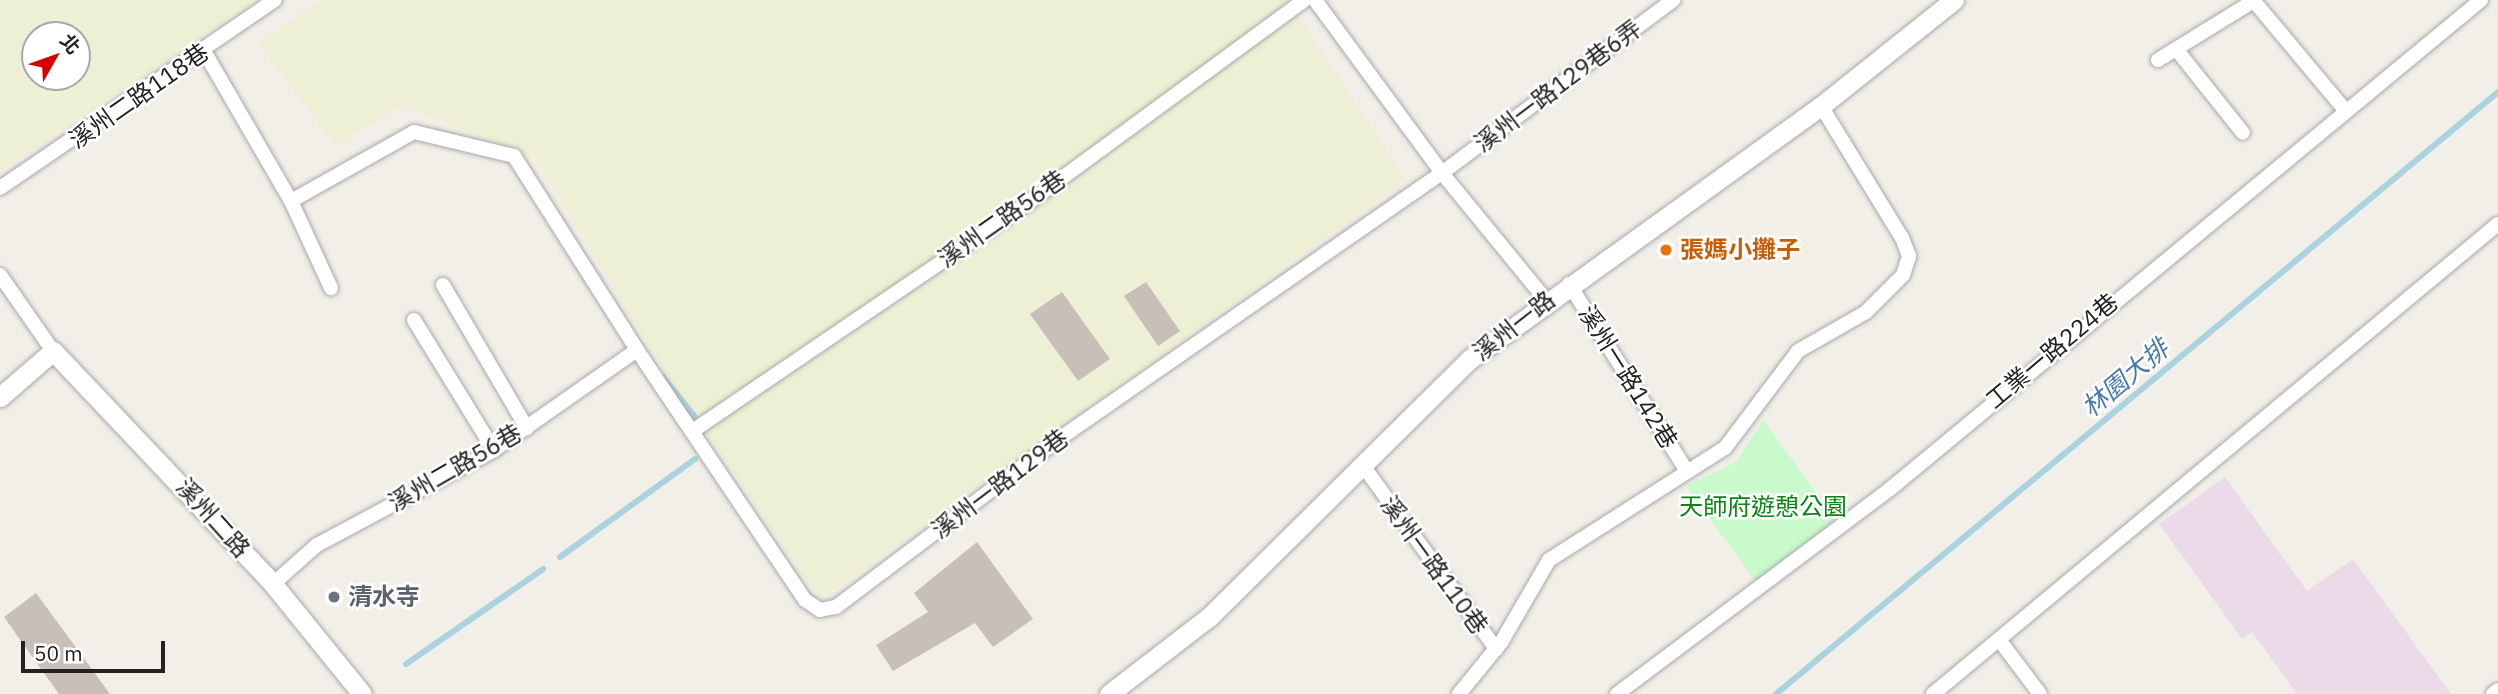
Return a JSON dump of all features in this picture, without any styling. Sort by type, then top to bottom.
[{"type":"street","name":"溪州二路118巷","points":[[0,188],[275,0]]},
{"type":"street","name":"溪州二路56巷","points":[[694,430],[1028,203],[1304,0]]},
{"type":"street","points":[[1315,0],[1442,173],[1546,300]]},
{"type":"street","name":"溪州一路129巷6弄","points":[[1442,173],[1673,0]]},
{"type":"street","name":"溪州一路","points":[[1109,694],[1209,617],[1364,467],[1470,359],[1546,300],[1821,106],[1954,0]]},
{"type":"street","points":[[2158,60],[2254,0],[2344,109]]},
{"type":"street","name":"工業一路224巷","points":[[1617,694],[1890,489],[2344,109],[2481,0]]},
{"type":"street","points":[[2176,49],[2244,133]]},
{"type":"street","points":[[204,51],[291,201],[331,288]]},
{"type":"street","name":"溪州一路110巷","points":[[1364,467],[1496,649],[1549,560],[1686,470],[1725,448],[1798,351],[1866,312],[1903,275],[1909,256],[1902,238],[1821,106]]},
{"type":"street","name":"溪州一路129巷","points":[[291,201],[414,132],[514,156],[636,350],[694,430],[805,600],[820,610],[836,607],[1059,439],[1442,173]]},
{"type":"street","points":[[1933,694],[2000,641],[2498,224]]},
{"type":"street","name":"溪州二路","points":[[0,275],[53,351],[273,584],[362,694]]},
{"type":"street","name":"溪州一路142巷","points":[[1569,284],[1686,470]]},
{"type":"street","points":[[443,285],[527,428]]},
{"type":"street","points":[[414,320],[495,450]]},
{"type":"street","name":"溪州二路56巷","points":[[273,584],[317,545],[495,450],[636,350]]},
{"type":"street","points":[[0,397],[53,351]]},
{"type":"street","points":[[2000,641],[2040,694]]},
{"type":"street","points":[[1459,694],[1496,649]]},
{"type":"street","points":[[2493,694],[2498,690]]},
{"type":"shaded area","points":[[2225,477],[2307,591],[2353,559],[2451,694],[2297,694],[2252,632],[2242,639],[2159,524]]},
{"type":"green space","points":[[0,0],[257,0],[0,171]]},
{"type":"green space","points":[[320,0],[1288,0],[1406,180],[821,600],[672,384],[534,158],[402,105],[335,146],[259,44]]},
{"type":"green space","name":"天師府遊憩公園","points":[[1763,420],[1838,523],[1758,585],[1686,486],[1736,462]]},
{"type":"building","points":[[1146,282],[1180,331],[1158,346],[1124,296]]},
{"type":"building","points":[[1062,292],[1110,359],[1078,381],[1030,314]]},
{"type":"building","points":[[977,542],[1033,619],[993,647],[975,623],[893,671],[876,645],[928,612],[914,593]]},
{"type":"building","points":[[36,593],[110,694],[59,694],[4,617]]},
{"type":"waterway","name":"林園大排","points":[[1776,694],[2498,92]]},
{"type":"waterway","points":[[663,377],[695,417]]},
{"type":"waterway","points":[[560,557],[695,459]]},
{"type":"waterway","points":[[406,664],[543,569]]},
{"type":"place","name":"張媽小攤子","points":[[1666,250]]},
{"type":"place","name":"清水寺","points":[[334,597]]}]
